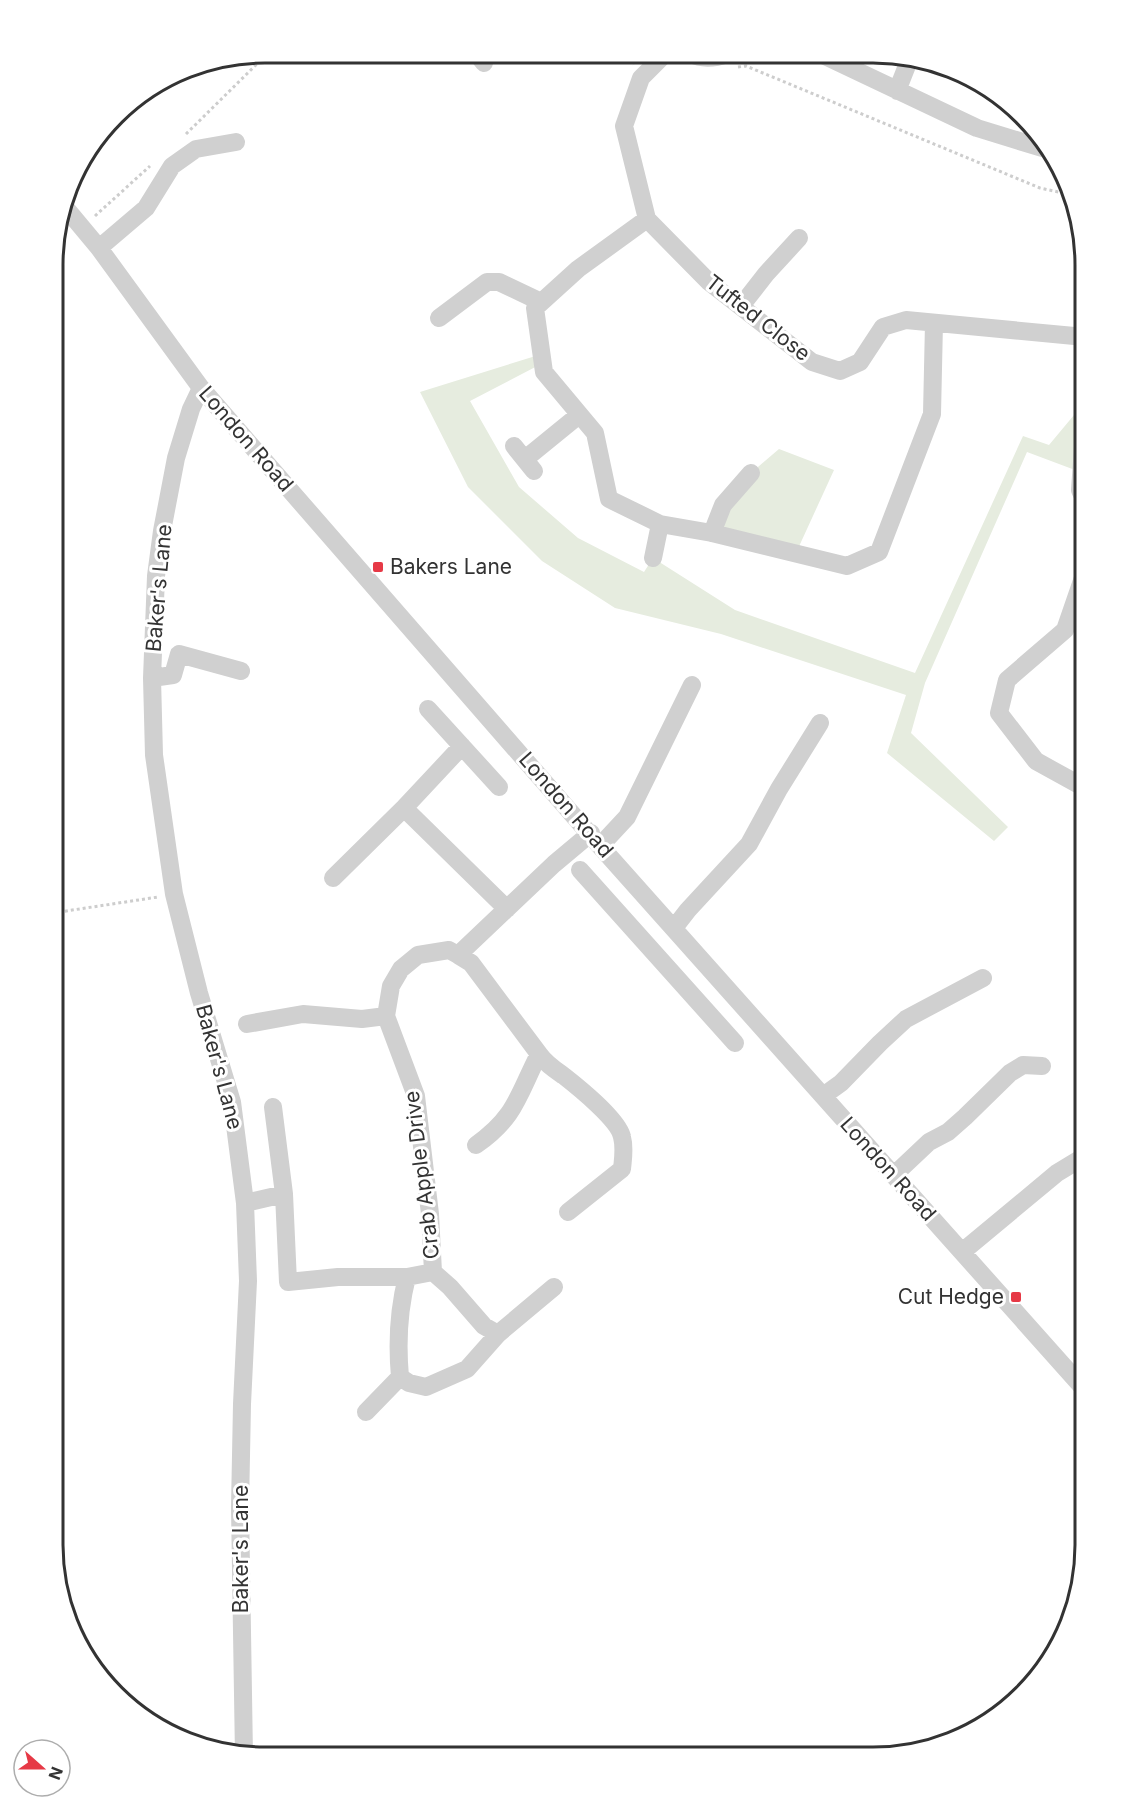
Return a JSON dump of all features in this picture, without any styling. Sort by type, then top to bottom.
[{"type":"street","points":[[656,63],[641,78],[624,126],[647,219],[578,269],[535,308],[544,372],[595,433],[609,499],[660,524],[712,533],[847,566],[879,552],[932,414],[934,323]]},
{"type":"street","points":[[839,63],[977,129],[1036,146]]},
{"type":"street","points":[[897,91],[907,66]]},
{"type":"street","points":[[99,248],[146,208],[172,166],[196,149],[237,141]]},
{"type":"street","name":"London Road","points":[[70,213],[99,248],[201,388],[671,925],[1075,1379]]},
{"type":"street","name":"Tufted Close","points":[[647,219],[709,282],[812,362],[840,370],[860,362],[884,327],[906,320],[1075,336]]},
{"type":"street","points":[[741,306],[799,238]]},
{"type":"street","points":[[439,318],[487,282],[499,282],[541,302]]},
{"type":"street","name":"Baker's Lane","points":[[201,388],[191,409],[176,458],[156,576],[152,678],[154,755],[174,894],[199,993],[232,1102],[245,1203],[248,1281],[240,1507],[244,1745]]},
{"type":"street","points":[[525,459],[579,415]]},
{"type":"street","points":[[712,533],[723,505],[751,473]]},
{"type":"street","points":[[653,558],[660,524]]},
{"type":"street","points":[[1075,601],[1065,630],[1008,680],[999,713],[1036,761],[1075,782]]},
{"type":"street","points":[[152,678],[173,675],[179,654],[241,671]]},
{"type":"street","points":[[458,955],[554,864],[627,817],[692,685]]},
{"type":"street","points":[[428,709],[499,787]]},
{"type":"street","points":[[645,942],[671,925],[688,910],[749,844],[779,789],[820,723]]},
{"type":"street","points":[[333,878],[404,808],[462,746]]},
{"type":"street","points":[[404,808],[507,909]]},
{"type":"street","points":[[580,870],[735,1043]]},
{"type":"street","points":[[247,1024],[303,1014],[362,1019],[386,1016],[391,986],[401,969],[418,956],[449,950],[458,955],[471,963],[545,1063],[583,1090],[622,1133],[624,1150],[622,1170],[568,1212]]},
{"type":"street","points":[[823,1096],[841,1083],[879,1043],[906,1019],[983,978]]},
{"type":"street","name":"Crab Apple Drive","points":[[386,1016],[416,1096],[430,1214],[433,1272],[450,1287],[484,1326],[498,1334]]},
{"type":"street","points":[[476,1145],[504,1121],[517,1104],[539,1054]]},
{"type":"street","points":[[894,1175],[929,1142],[948,1132],[1010,1073],[1023,1065],[1042,1066]]},
{"type":"street","points":[[245,1203],[284,1194],[273,1107]]},
{"type":"street","points":[[962,1252],[1057,1173],[1075,1162]]},
{"type":"street","name":"Crab Apple Drive","points":[[284,1194],[288,1282],[338,1277],[407,1277],[433,1272]]},
{"type":"street","name":"Crab Apple Drive","points":[[400,1377],[398,1356],[407,1277]]},
{"type":"street","points":[[366,1412],[400,1377],[409,1383],[426,1387],[467,1369],[498,1334],[554,1287]]},
{"type":"path","points":[[633,63],[641,78]]},
{"type":"path","points":[[732,63],[746,66],[1040,188],[1062,193]]},
{"type":"path","points":[[63,911],[174,894]]},
{"type":"shaded area","points":[[542,354],[543,363],[470,401],[519,487],[578,538],[644,572],[653,558],[735,610],[915,673],[1023,436],[1049,445],[1075,414],[1075,470],[1027,452],[925,683],[911,733],[1008,827],[994,841],[887,753],[906,695],[721,634],[615,608],[542,561],[468,487],[420,392]]},
{"type":"shaded area","points":[[779,449],[834,470],[796,553],[712,533],[751,473]]},
{"type":"place","name":"Bakers Lane","points":[[378,567]]},
{"type":"place","name":"Cut Hedge","points":[[1016,1297]]}]
